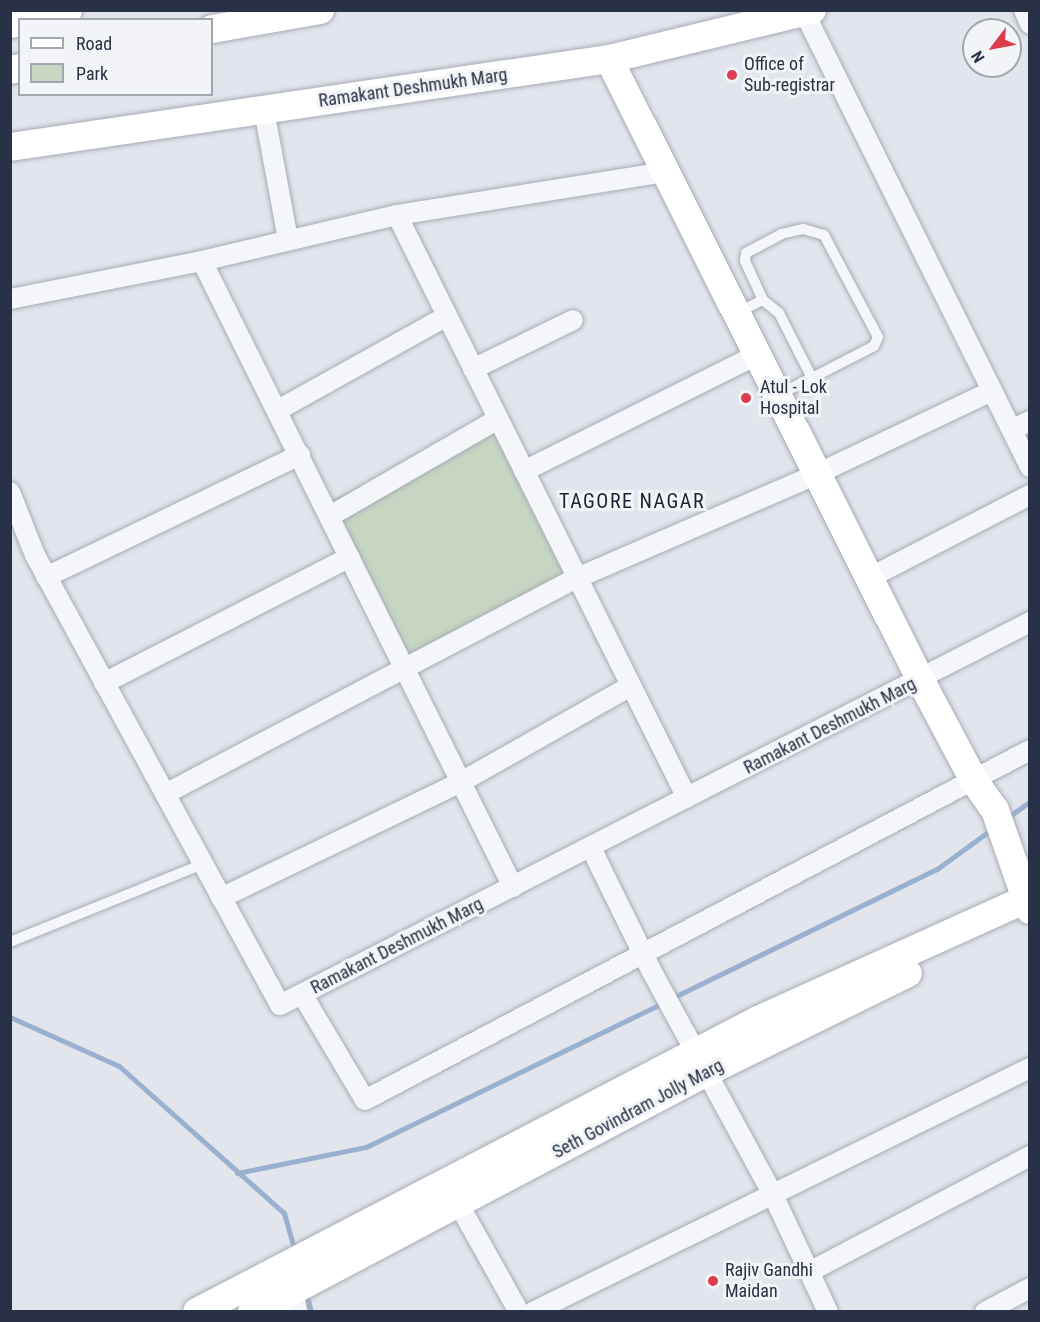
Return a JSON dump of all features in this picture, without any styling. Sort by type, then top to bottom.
[{"type":"highway","points":[[25,18],[65,10]]},
{"type":"street","points":[[213,29],[320,10]]},
{"type":"street","points":[[1024,10],[1029,24]]},
{"type":"street","points":[[808,11],[992,391],[1021,426],[1029,467]]},
{"type":"street","name":"Ramakant Deshmukh Marg","points":[[10,147],[609,59],[808,11]]},
{"type":"street","points":[[609,59],[921,681],[973,779],[995,810],[1006,836],[1028,906]]},
{"type":"street","points":[[264,110],[288,239]]},
{"type":"street","points":[[10,299],[202,261],[397,215],[666,172]]},
{"type":"street","points":[[397,215],[687,798]]},
{"type":"street","points":[[202,261],[300,454],[513,887]]},
{"type":"street","points":[[278,410],[447,315]]},
{"type":"street","points":[[473,369],[573,320]]},
{"type":"street","points":[[524,471],[757,355]]},
{"type":"street","points":[[165,794],[406,670],[577,578],[817,474],[992,391]]},
{"type":"street","points":[[330,516],[498,419]]},
{"type":"street","points":[[46,577],[300,454]]},
{"type":"street","name":"Ramakant Deshmukh Marg","points":[[10,492],[46,577],[280,1005],[921,681],[1029,622]]},
{"type":"street","points":[[869,578],[1029,495]]},
{"type":"street","points":[[104,683],[350,557]]},
{"type":"street","points":[[221,898],[461,782],[631,686]]},
{"type":"street","points":[[302,994],[365,1100],[648,963],[973,779],[1029,750]]},
{"type":"street","points":[[591,848],[648,963],[774,1197],[828,1311]]},
{"type":"street","name":"Seth Govindram Jolly Marg","points":[[252,1311],[329,1258],[458,1203],[700,1062],[992,932],[1028,906]]},
{"type":"street","points":[[329,1258],[700,1062]]},
{"type":"street","points":[[534,1311],[774,1197],[1029,1068]]},
{"type":"street","points":[[809,1272],[1029,1156]]},
{"type":"street","points":[[458,1203],[519,1311]]},
{"type":"street","points":[[198,1311],[294,1284]]},
{"type":"street","points":[[985,1311],[1029,1288]]},
{"type":"lane","points":[[777,396],[812,378],[874,346],[878,337],[824,235],[803,229],[781,234],[746,254],[745,261],[763,300],[778,313],[812,378]]},
{"type":"lane","points":[[736,314],[763,300]]},
{"type":"lane","points":[[10,942],[203,864]]},
{"type":"green space","points":[[498,419],[576,579],[402,664],[324,504]]},
{"type":"waterway","points":[[1007,818],[1030,801]]},
{"type":"waterway","points":[[672,998],[937,869],[992,829]]},
{"type":"waterway","points":[[237,1173],[366,1147],[664,1002]]},
{"type":"waterway","points":[[10,1017],[119,1066],[284,1213],[295,1252]]},
{"type":"waterway","points":[[306,1293],[311,1312]]},
{"type":"place","name":"Office of Sub-registrar","points":[[732,75]]},
{"type":"place","name":"Atul - Lok Hospital","points":[[746,398]]},
{"type":"place","name":"Rajiv Gandhi Maidan","points":[[713,1281]]},
{"type":"district","name":"TAGORE NAGAR","points":[[632,501]]}]
